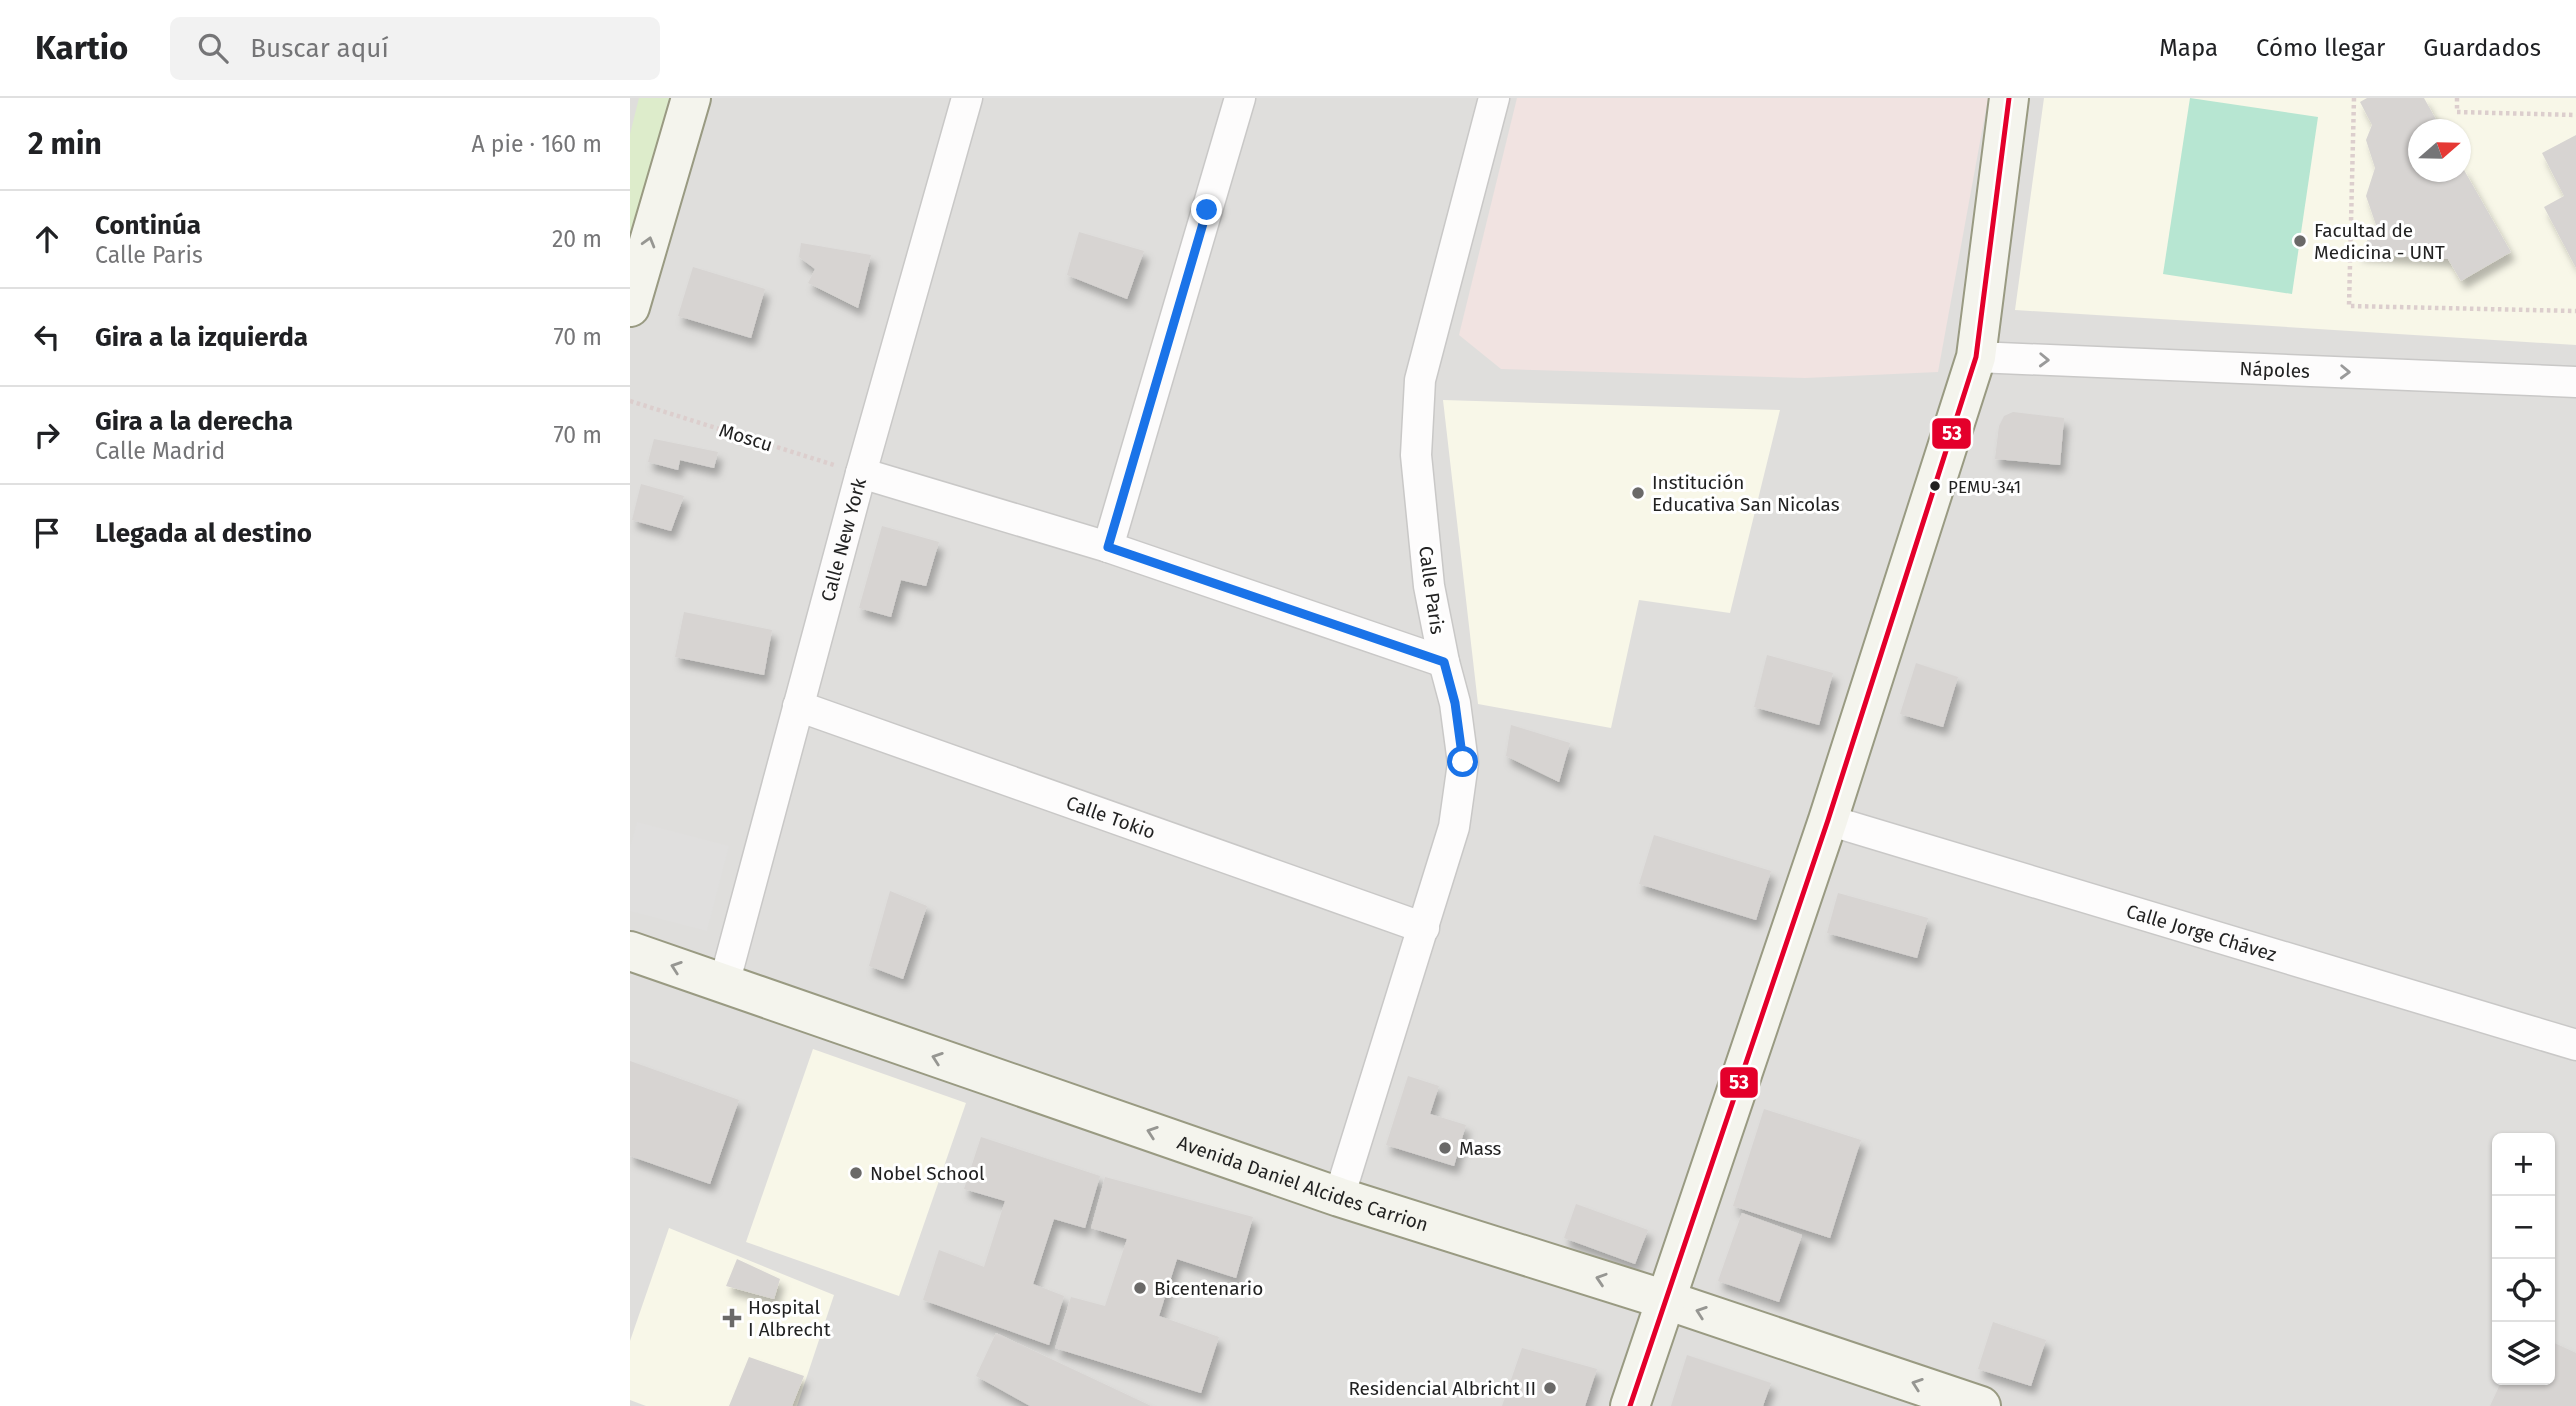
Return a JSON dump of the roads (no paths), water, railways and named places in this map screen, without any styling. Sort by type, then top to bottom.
[{"type":"street","points":[[630,307],[691,98]]},
{"type":"street","name":"Calle New York","points":[[724,984],[861,473],[967,98]]},
{"type":"street","points":[[1108,547],[1240,98]]},
{"type":"street","name":"Calle Paris","points":[[1339,1197],[1454,827],[1463,762],[1455,703],[1429,586],[1416,455],[1420,380],[1494,98]]},
{"type":"street","points":[[1630,1406],[1828,820],[1976,357],[2009,98]]},
{"type":"street","name":"Nápoles","points":[[1976,357],[2576,382]]},
{"type":"street","points":[[861,473],[1108,547],[1444,662]]},
{"type":"street","name":"Calle Tokio","points":[[798,706],[1424,928]]},
{"type":"street","name":"Calle Jorge Chávez","points":[[1828,820],[2576,1045]]},
{"type":"street","name":"Avenida Daniel Alcides Carrion","points":[[630,951],[1339,1197],[1666,1300],[1981,1406]]},
{"type":"place","name":"Facultad de Medicina - UNT","points":[[2300,241]]},
{"type":"place","name":"PEMU-341","points":[[1935,486]]},
{"type":"place","name":"Institución Educativa San Nicolas","points":[[1638,493]]},
{"type":"place","name":"Mass","points":[[1445,1148]]},
{"type":"place","name":"Nobel School","points":[[856,1173]]},
{"type":"place","name":"Bicentenario","points":[[1140,1288]]},
{"type":"place","name":"Hospital I Albrecht","points":[[732,1318]]},
{"type":"place","name":"Residencial Albricht II","points":[[1550,1388]]}]
